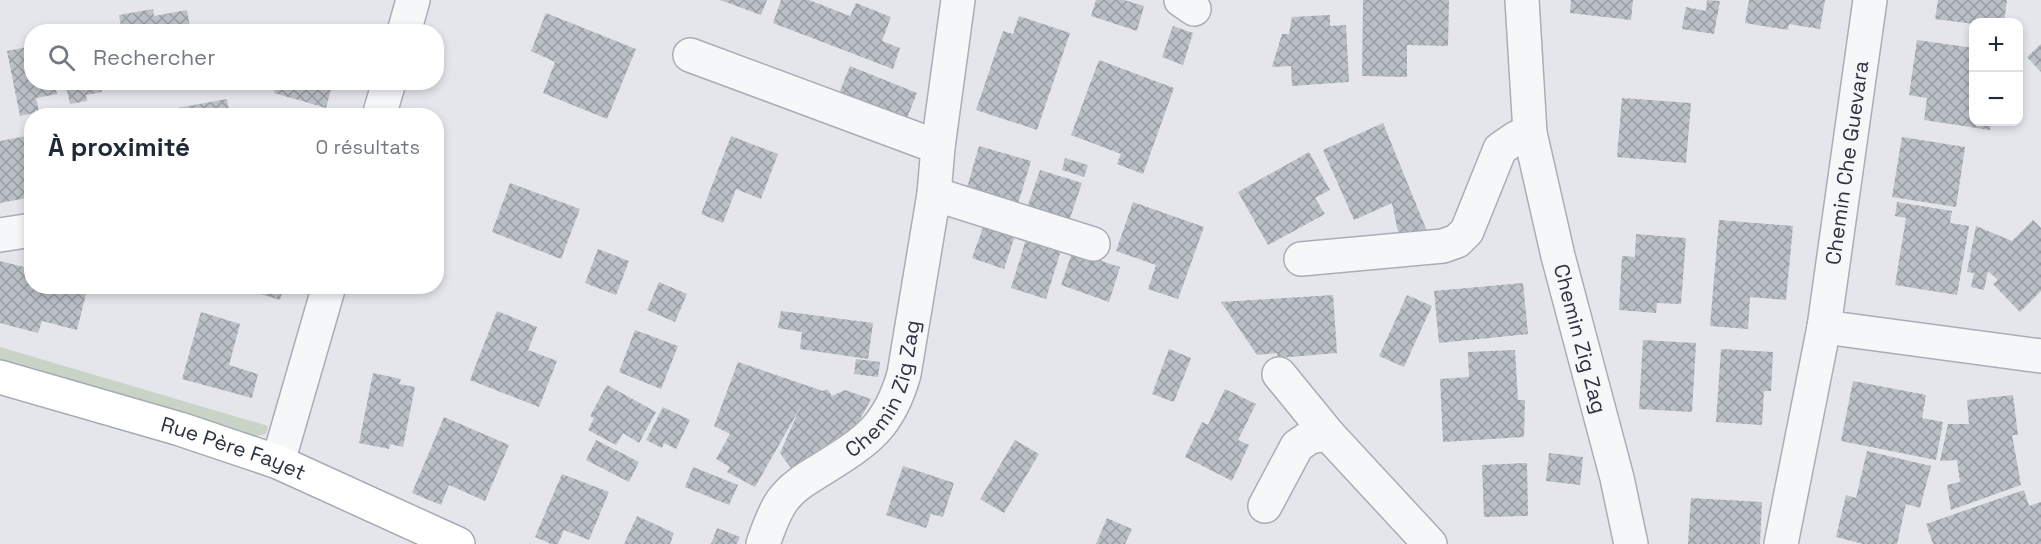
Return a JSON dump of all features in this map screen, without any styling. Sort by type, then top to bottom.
[{"type":"main road","name":"Rue Père Fayet","points":[[0,377],[180,429],[278,462],[458,544]]},
{"type":"street","points":[[406,24],[413,0]]},
{"type":"street","name":"Chemin Zig Zag","points":[[763,544],[782,501],[796,486],[857,447],[888,414],[898,396],[904,374],[934,194],[938,147],[958,0]]},
{"type":"street","name":"Chemin Zig Zag","points":[[1522,0],[1530,133],[1558,256],[1617,478],[1631,544]]},
{"type":"street","name":"Chemin Che Guevara","points":[[1781,544],[1824,327],[1870,0]]},
{"type":"street","points":[[690,55],[938,147]]},
{"type":"street","points":[[381,108],[387,90]]},
{"type":"street","points":[[1301,259],[1443,246],[1457,241],[1467,231],[1500,149],[1515,138],[1530,133]]},
{"type":"street","points":[[934,194],[1093,244]]},
{"type":"street","points":[[0,235],[24,231]]},
{"type":"street","points":[[278,462],[327,294]]},
{"type":"street","points":[[1824,327],[2041,356]]},
{"type":"street","points":[[1280,374],[1329,434],[1430,544]]},
{"type":"street","points":[[1265,506],[1297,446],[1310,437],[1329,434]]},
{"type":"green space","points":[[0,347],[268,426],[266,434],[243,439],[244,431],[0,359]]},
{"type":"building","points":[[720,0],[767,0],[761,15]]},
{"type":"building","points":[[781,0],[809,0],[850,16],[856,3],[891,17],[882,41],[900,48],[893,69],[773,23]]},
{"type":"building","points":[[1096,0],[1124,0],[1144,6],[1137,31],[1091,16]]},
{"type":"building","points":[[1363,0],[1449,0],[1448,46],[1407,45],[1407,77],[1362,76]]},
{"type":"building","points":[[1571,0],[1633,0],[1631,20],[1570,13]]},
{"type":"building","points":[[1707,0],[1720,1],[1714,34],[1682,29],[1686,7],[1706,11]]},
{"type":"building","points":[[1749,0],[1825,0],[1820,29],[1789,24],[1788,30],[1745,23]]},
{"type":"building","points":[[1938,0],[2007,0],[2005,18],[1969,18],[1969,23],[1935,19]]},
{"type":"building","points":[[153,9],[154,16],[187,10],[189,24],[121,24],[119,15]]},
{"type":"building","points":[[546,13],[636,49],[607,119],[543,93],[555,62],[531,51]]},
{"type":"building","points":[[1330,15],[1330,26],[1346,25],[1349,82],[1292,86],[1291,66],[1272,67],[1282,34],[1289,34],[1292,17]]},
{"type":"building","points":[[1019,16],[1070,33],[1037,130],[976,110],[1003,31],[1013,34]]},
{"type":"building","points":[[1173,26],[1193,33],[1183,65],[1162,57]]},
{"type":"building","points":[[1917,40],[1969,47],[1969,126],[1990,126],[1990,130],[1924,120],[1927,98],[1909,95]]},
{"type":"building","points":[[2041,44],[2041,72],[2027,57]]},
{"type":"building","points":[[24,48],[24,90],[56,90],[57,94],[36,98],[38,108],[24,108],[24,115],[20,116],[7,51]]},
{"type":"building","points":[[1099,60],[1174,88],[1143,174],[1117,164],[1121,154],[1071,135]]},
{"type":"building","points":[[850,66],[917,93],[905,123],[838,96]]},
{"type":"building","points":[[67,90],[102,90],[102,92],[86,95],[87,101],[70,104]]},
{"type":"building","points":[[275,90],[331,90],[326,108],[274,93]]},
{"type":"building","points":[[1622,98],[1691,103],[1686,163],[1617,157]]},
{"type":"building","points":[[227,99],[229,108],[178,108]]},
{"type":"building","points":[[1383,123],[1429,236],[1400,241],[1392,203],[1354,220],[1323,150]]},
{"type":"building","points":[[24,136],[24,198],[0,203],[0,141]]},
{"type":"building","points":[[731,136],[778,154],[761,199],[736,189],[723,223],[701,214]]},
{"type":"building","points":[[1902,137],[1965,147],[1956,207],[1892,197]]},
{"type":"building","points":[[979,146],[1031,161],[1017,207],[966,191]]},
{"type":"building","points":[[1309,152],[1330,190],[1315,198],[1325,214],[1268,245],[1238,192]]},
{"type":"building","points":[[1065,158],[1088,165],[1084,177],[1062,170]]},
{"type":"building","points":[[1040,170],[1082,183],[1069,221],[1028,205]]},
{"type":"building","points":[[510,183],[580,209],[561,259],[492,232]]},
{"type":"building","points":[[1133,202],[1204,227],[1178,299],[1148,289],[1156,265],[1116,251]]},
{"type":"building","points":[[1897,202],[1952,211],[1950,223],[1969,226],[1957,295],[1895,285],[1906,218],[1895,216]]},
{"type":"building","points":[[986,219],[1017,230],[1004,269],[972,258]]},
{"type":"building","points":[[1719,220],[1793,226],[1786,300],[1750,297],[1748,329],[1710,326]]},
{"type":"building","points":[[2033,220],[2041,228],[2041,291],[2020,312],[1993,284],[1998,280],[1988,271],[1984,290],[1971,287],[1974,273],[1967,272],[1976,226],[2012,241]]},
{"type":"building","points":[[1028,233],[1063,244],[1046,299],[1011,288]]},
{"type":"building","points":[[1636,234],[1686,238],[1681,304],[1657,303],[1656,313],[1619,310],[1622,256],[1635,257]]},
{"type":"building","points":[[1074,247],[1103,257],[1101,261],[1120,267],[1109,302],[1061,285]]},
{"type":"building","points":[[598,249],[629,261],[616,295],[585,283]]},
{"type":"building","points":[[0,261],[24,267],[24,294],[86,294],[77,330],[42,321],[38,333],[0,323]]},
{"type":"building","points":[[659,282],[687,294],[675,322],[647,310]]},
{"type":"building","points":[[1523,283],[1528,334],[1439,343],[1434,291]]},
{"type":"building","points":[[261,294],[282,294],[280,300]]},
{"type":"building","points":[[1333,295],[1337,353],[1278,358],[1277,353],[1257,355],[1221,302]]},
{"type":"building","points":[[1407,295],[1432,306],[1404,367],[1379,356]]},
{"type":"building","points":[[497,311],[537,327],[528,350],[557,361],[539,407],[470,380]]},
{"type":"building","points":[[781,311],[873,323],[868,359],[800,349],[802,332],[778,328]]},
{"type":"building","points":[[201,312],[240,324],[229,365],[258,374],[252,398],[182,379]]},
{"type":"building","points":[[635,330],[678,346],[661,389],[619,372]]},
{"type":"building","points":[[1643,340],[1696,343],[1692,412],[1639,409]]},
{"type":"building","points":[[1169,349],[1191,358],[1174,402],[1152,394]]},
{"type":"building","points":[[1721,349],[1773,352],[1771,391],[1764,391],[1762,425],[1716,422]]},
{"type":"building","points":[[1515,350],[1518,400],[1525,400],[1524,437],[1443,442],[1440,379],[1469,377],[1468,352]]},
{"type":"building","points":[[856,359],[880,362],[878,377],[854,374]]},
{"type":"building","points":[[738,362],[823,391],[827,389],[832,396],[845,390],[871,399],[857,425],[791,468],[780,453],[800,408],[755,487],[727,472],[730,467],[716,459],[730,434],[714,426]]},
{"type":"building","points":[[373,373],[401,379],[399,384],[415,387],[403,447],[390,444],[389,449],[359,443]]},
{"type":"building","points":[[1853,381],[1926,395],[1922,418],[1943,422],[1936,460],[1841,441]]},
{"type":"building","points":[[607,385],[656,412],[639,443],[623,433],[616,445],[588,430],[594,418],[590,416]]},
{"type":"building","points":[[1225,389],[1256,404],[1238,440],[1249,445],[1232,481],[1185,457],[1202,422],[1208,425]]},
{"type":"building","points":[[2013,395],[2018,435],[2012,435],[2021,485],[1951,510],[1947,485],[1960,482],[1957,460],[1940,461],[1948,424],[1969,424],[1967,400]]},
{"type":"building","points":[[663,407],[690,420],[676,449],[664,443],[662,448],[646,440]]},
{"type":"building","points":[[444,417],[509,445],[485,501],[449,485],[441,505],[412,493]]},
{"type":"building","points":[[596,440],[639,462],[629,482],[586,460]]},
{"type":"building","points":[[1015,440],[1039,454],[1004,513],[980,499]]},
{"type":"building","points":[[1867,451],[1931,466],[1920,508],[1906,504],[1897,544],[1863,544],[1836,537],[1846,495],[1856,498]]},
{"type":"building","points":[[1549,453],[1583,457],[1580,485],[1546,481]]},
{"type":"building","points":[[1527,463],[1528,516],[1484,517],[1482,465]]},
{"type":"building","points":[[903,466],[954,483],[943,517],[931,514],[926,528],[886,515]]},
{"type":"building","points":[[693,467],[738,485],[729,505],[685,487]]},
{"type":"building","points":[[562,474],[609,492],[589,540],[564,530],[558,544],[551,544],[535,537]]},
{"type":"building","points":[[2024,490],[2029,506],[2041,502],[2041,544],[1933,544],[1926,524]]},
{"type":"building","points":[[1691,498],[1762,502],[1760,544],[1688,544]]},
{"type":"building","points":[[637,516],[674,533],[670,544],[624,544]]},
{"type":"building","points":[[1107,518],[1132,529],[1125,544],[1096,544]]},
{"type":"building","points":[[717,528],[740,537],[737,544],[711,544]]}]
